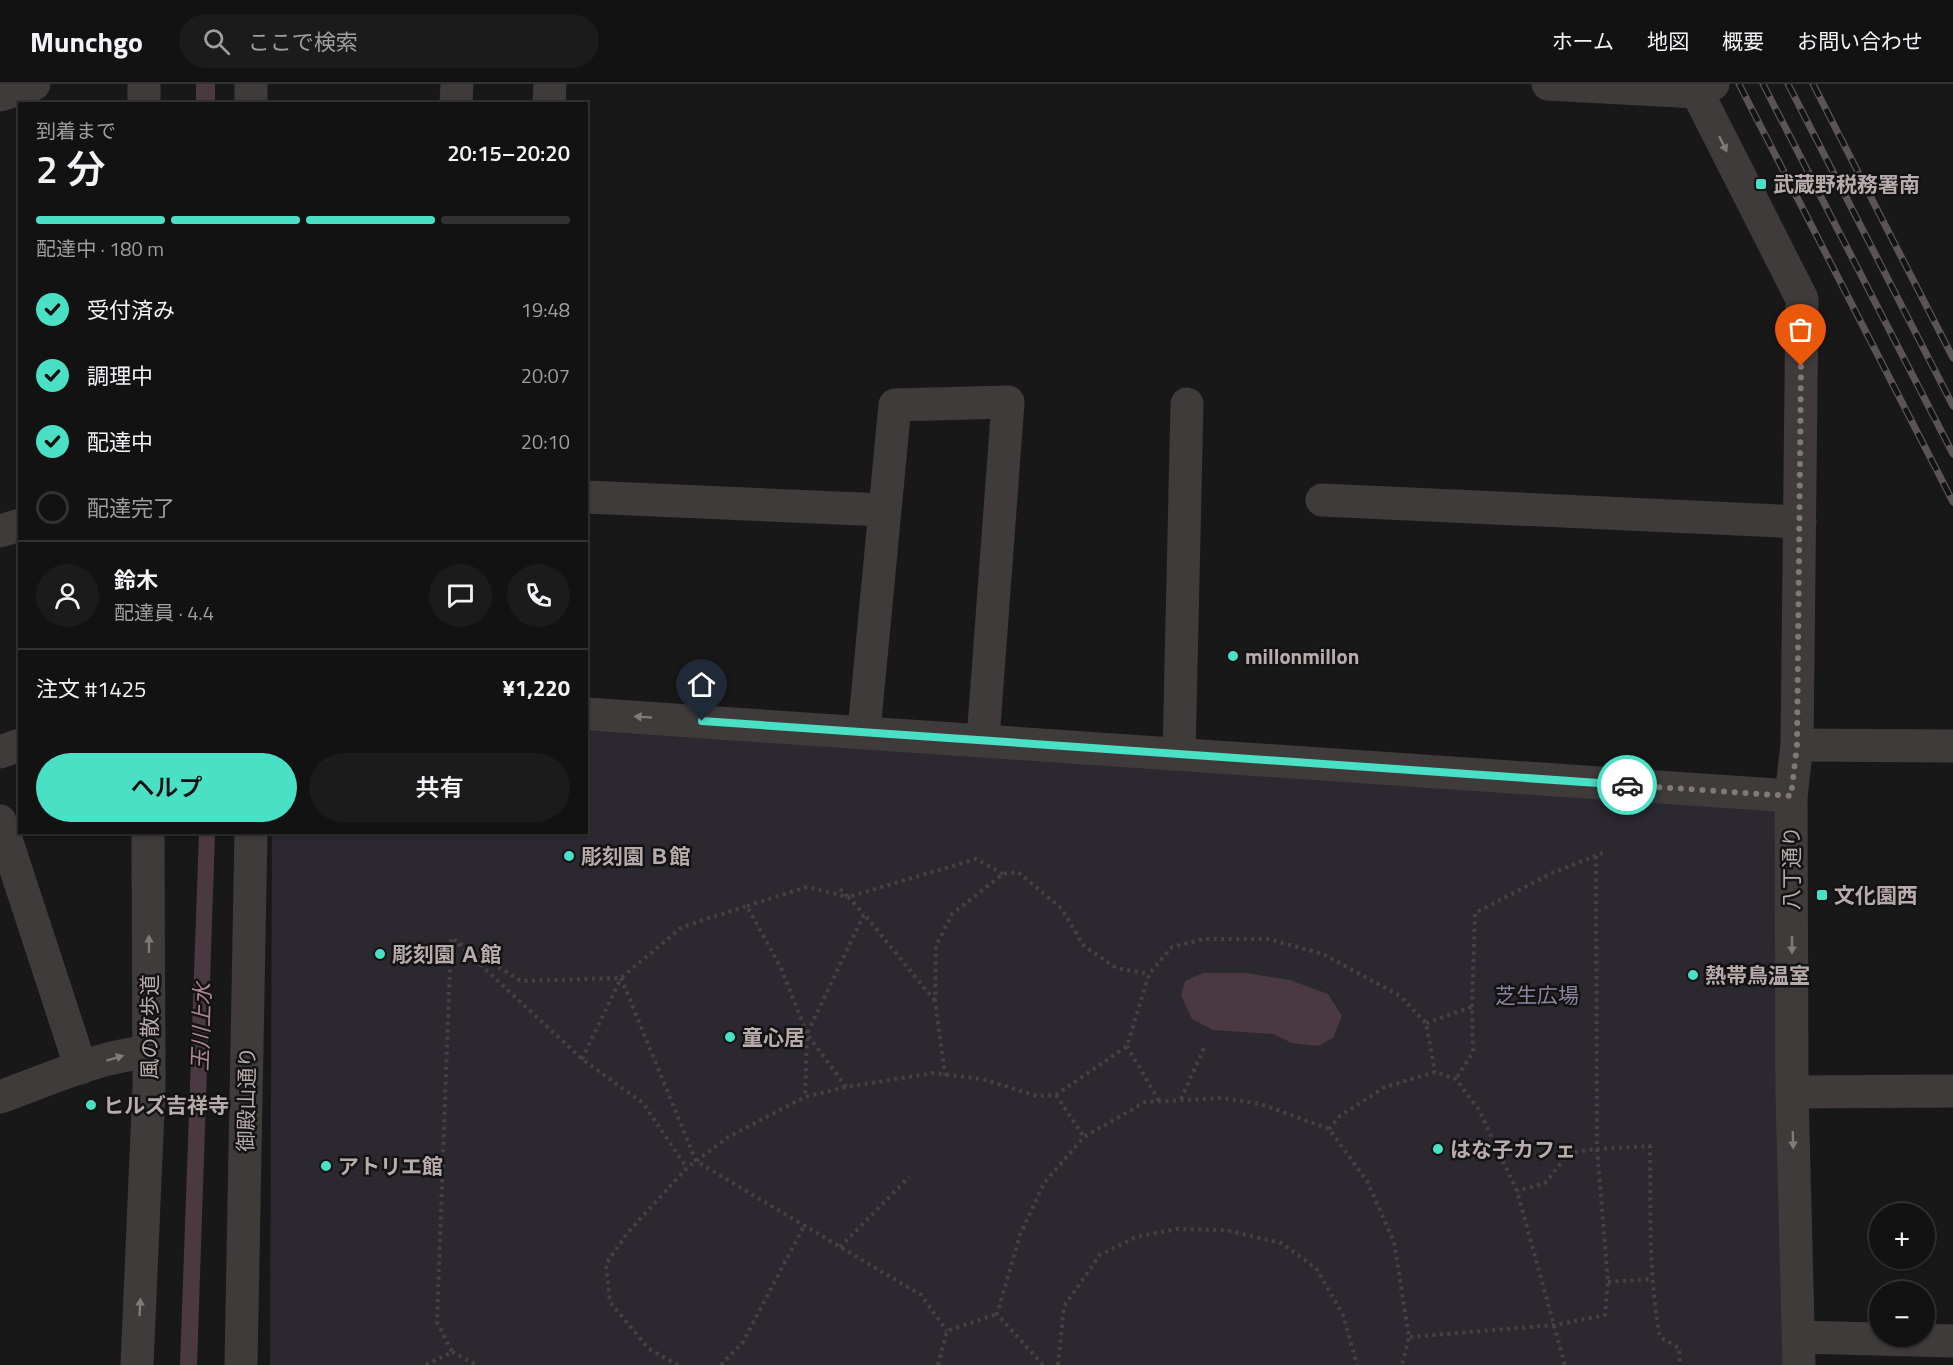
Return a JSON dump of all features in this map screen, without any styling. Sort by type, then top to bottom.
[{"type":"street","points":[[0,96],[34,84]]},
{"type":"street","points":[[144,84],[144,102]]},
{"type":"street","points":[[251,84],[251,102]]},
{"type":"street","points":[[456,102],[457,84]]},
{"type":"street","points":[[549,102],[550,84]]},
{"type":"street","points":[[1548,84],[1701,86]]},
{"type":"street","name":"八丁通り","points":[[1701,86],[1771,217],[1802,299],[1797,745],[1791,796],[1792,1092],[1799,1351]]},
{"type":"street","points":[[864,731],[895,405],[1008,402],[983,740]]},
{"type":"street","points":[[1179,754],[1187,404]]},
{"type":"street","points":[[588,497],[884,510]]},
{"type":"street","points":[[1322,500],[1800,522]]},
{"type":"street","points":[[0,531],[18,526]]},
{"type":"street","points":[[588,714],[864,731],[1791,796]]},
{"type":"street","points":[[1797,745],[1953,747]]},
{"type":"street","points":[[0,752],[18,746]]},
{"type":"street","points":[[0,821],[81,1068]]},
{"type":"street","name":"風の散歩道","points":[[137,1365],[149,1099],[148,834]]},
{"type":"street","name":"御殿山通り","points":[[241,1365],[251,834]]},
{"type":"street","points":[[0,1097],[81,1068],[128,1054],[149,1052]]},
{"type":"street","points":[[1792,1092],[1953,1091]]},
{"type":"street","points":[[1799,1351],[1953,1341]]},
{"type":"path","points":[[1456,1079],[1473,1053],[1475,913],[1550,874],[1605,852]]},
{"type":"path","points":[[1409,1336],[1555,1325],[1605,1315],[1608,1282],[1597,1149],[1596,856]]},
{"type":"path","points":[[582,1059],[621,978],[682,927],[807,887],[848,897],[976,859],[1003,874]]},
{"type":"path","points":[[945,1074],[935,1001],[936,946],[952,914],[1003,874],[1018,872],[1062,909],[1083,945],[1116,968],[1149,974]]},
{"type":"path","points":[[840,889],[864,914],[935,1001]]},
{"type":"path","points":[[747,906],[781,968],[807,1034],[846,1087]]},
{"type":"path","points":[[805,1097],[807,1034],[864,914]]},
{"type":"path","points":[[451,938],[521,981],[621,978]]},
{"type":"path","points":[[451,938],[582,1059],[643,1103],[687,1168]]},
{"type":"path","points":[[451,938],[437,1322],[452,1352],[477,1365]]},
{"type":"path","points":[[678,1365],[649,1349],[610,1302],[606,1264],[627,1232],[687,1168],[728,1137],[805,1097],[846,1087],[934,1073],[982,1078],[1037,1096],[1056,1095],[1127,1046],[1149,974],[1172,947],[1203,939],[1268,939],[1323,954],[1400,996],[1426,1023],[1435,1072]]},
{"type":"path","points":[[621,978],[696,1161],[921,1295],[947,1331]]},
{"type":"path","points":[[1426,1023],[1472,1007]]},
{"type":"path","points":[[1127,1046],[1158,1101]]},
{"type":"path","points":[[1181,1099],[1204,1048]]},
{"type":"path","points":[[1329,1129],[1340,1116],[1385,1087],[1435,1072],[1456,1079],[1479,1110],[1517,1191],[1565,1365]]},
{"type":"path","points":[[1056,1095],[1084,1137]]},
{"type":"path","points":[[998,1314],[1020,1235],[1044,1183],[1084,1137],[1145,1102],[1222,1098],[1261,1104],[1329,1129],[1367,1181],[1394,1242],[1409,1336],[1402,1365]]},
{"type":"path","points":[[1517,1191],[1545,1183],[1569,1153],[1650,1146],[1652,1279],[1655,1310],[1660,1337],[1679,1348],[1680,1365]]},
{"type":"path","points":[[840,1247],[909,1177]]},
{"type":"path","points":[[722,1365],[742,1342],[804,1226]]},
{"type":"path","points":[[1058,1365],[1064,1306],[1100,1255],[1136,1237],[1176,1228],[1226,1230],[1281,1243],[1316,1268],[1343,1315],[1357,1365]]},
{"type":"path","points":[[1608,1282],[1652,1279]]},
{"type":"path","points":[[947,1331],[998,1314]]},
{"type":"path","points":[[998,1314],[1043,1365]]},
{"type":"path","points":[[938,1365],[947,1331]]},
{"type":"path","points":[[426,1365],[452,1352]]},
{"type":"green space","name":"芝生広場","points":[[588,731],[1776,808],[1793,1365],[270,1365],[272,834],[588,834]]},
{"type":"water","points":[[196,84],[215,84],[215,102],[196,102]]},
{"type":"water","name":"玉川上水","points":[[199,834],[215,834],[197,1365],[180,1365]]},
{"type":"water","points":[[1203,973],[1246,973],[1290,980],[1328,994],[1342,1016],[1333,1038],[1318,1046],[1292,1043],[1273,1034],[1213,1030],[1192,1019],[1181,995],[1185,981]]},
{"type":"railway","points":[[1739,84],[1953,502]]},
{"type":"railway","points":[[1763,84],[1953,454]]},
{"type":"railway","points":[[1788,84],[1953,406]]},
{"type":"railway","points":[[1813,84],[1953,358]]},
{"type":"way so far","points":[[1627,785],[1791,796],[1797,745],[1801,366]]},
{"type":"place","name":"武蔵野税務署南","points":[[1761,184]]},
{"type":"place","name":"millonmillon","points":[[1233,656]]},
{"type":"place","name":"彫刻園 Ｂ館","points":[[569,856]]},
{"type":"place","name":"文化園西","points":[[1822,895]]},
{"type":"place","name":"彫刻園 Ａ館","points":[[380,954]]},
{"type":"place","name":"熱帯鳥温室","points":[[1693,975]]},
{"type":"place","name":"童心居","points":[[730,1037]]},
{"type":"place","name":"ヒルズ吉祥寺","points":[[91,1105]]},
{"type":"place","name":"はな子カフェ","points":[[1438,1149]]},
{"type":"place","name":"アトリエ館","points":[[326,1166]]},
{"type":"route","points":[[702,721],[1627,785]]}]
